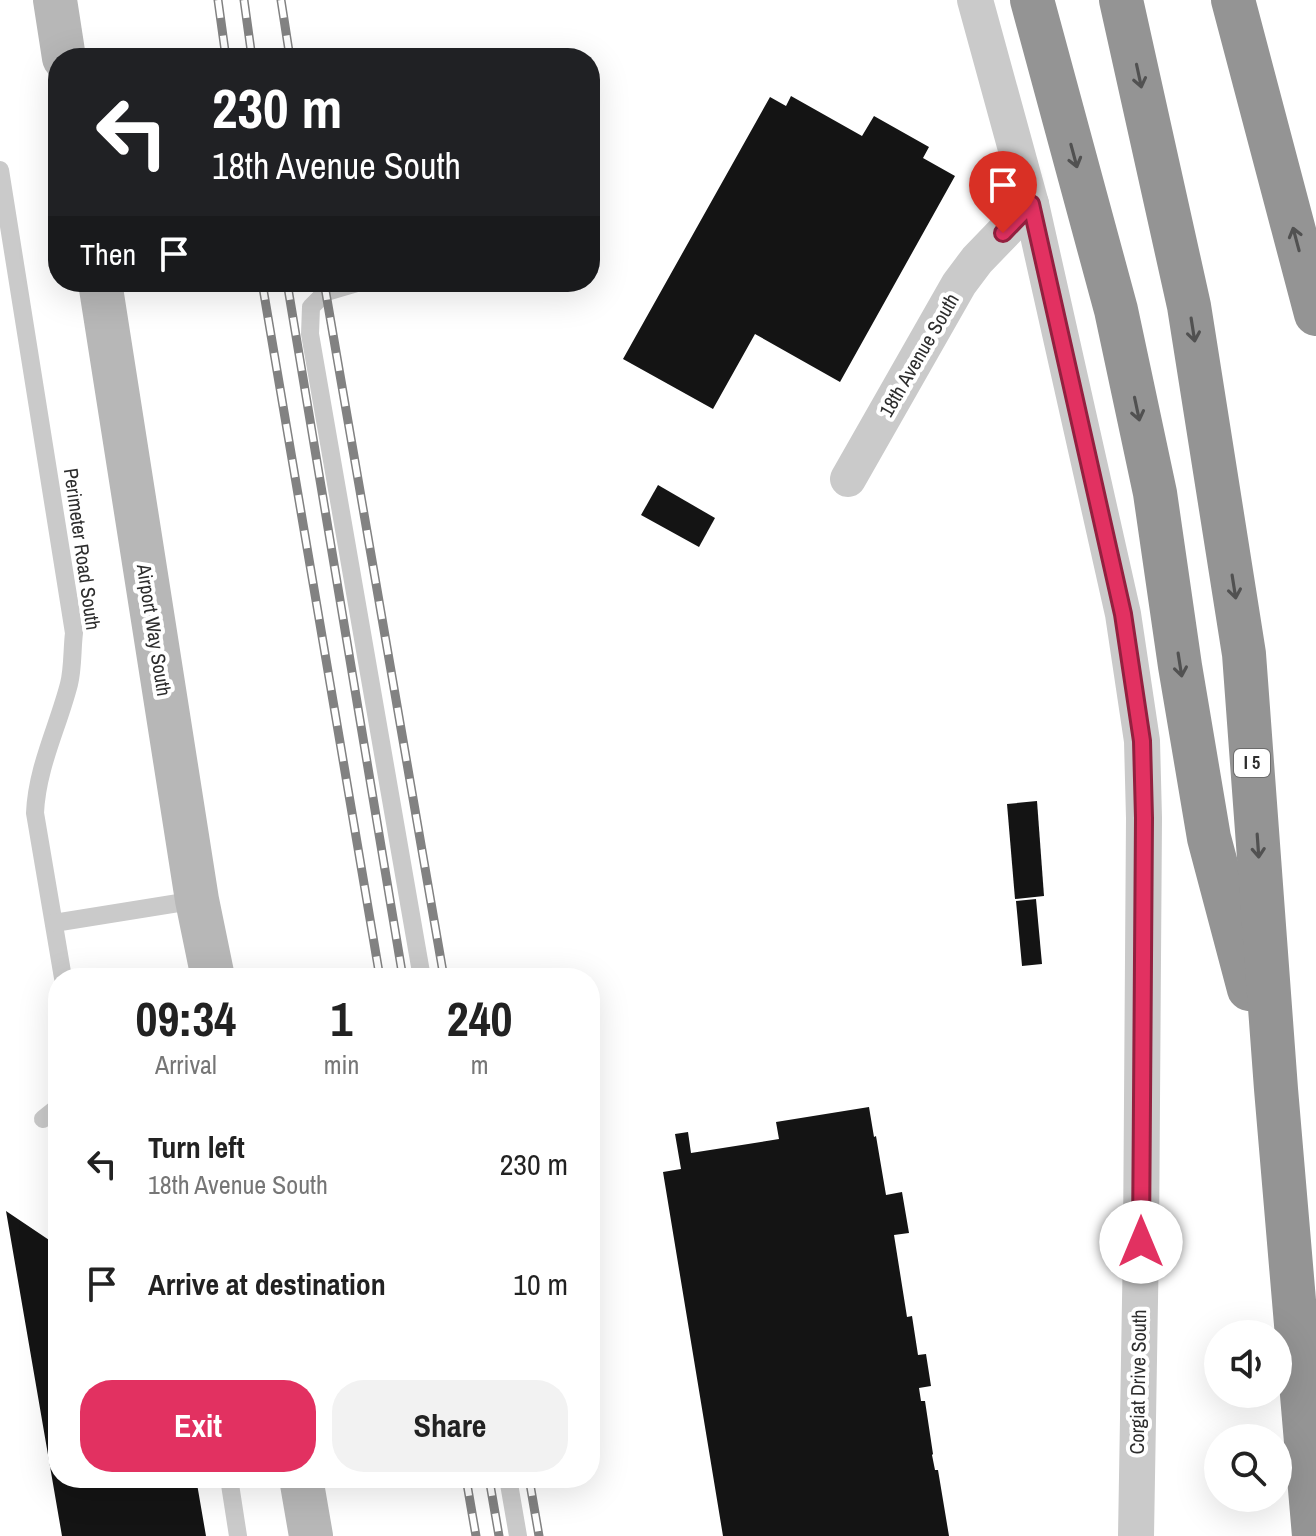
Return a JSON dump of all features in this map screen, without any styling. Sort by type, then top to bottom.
[{"type":"highway","points":[[1032,0],[1116,310],[1155,493],[1209,838],[1276,1089]]},
{"type":"highway","name":"I 5","points":[[1121,0],[1189,306],[1244,654],[1276,1089],[1314,1536]]},
{"type":"highway","points":[[1233,0],[1316,314]]},
{"type":"main road","points":[[55,0],[62,48]]},
{"type":"main road","name":"Airport Way South","points":[[102,292],[197,900],[211,968]]},
{"type":"main road","points":[[303,1488],[311,1536]]},
{"type":"street","name":"Corgiat Drive South","points":[[975,0],[1031,204],[1123,614],[1142,741],[1144,850],[1136,1536]]},
{"type":"street","name":"18th Avenue South","points":[[848,479],[959,284],[977,260],[1031,204]]},
{"type":"lane","name":"Perimeter Road South","points":[[0,170],[74,633],[70,681],[36,791],[35,813],[61,968]]},
{"type":"lane","points":[[326,292],[311,307],[310,334],[420,968]]},
{"type":"lane","points":[[54,923],[197,900]]},
{"type":"lane","points":[[43,1119],[48,1115]]},
{"type":"lane","points":[[231,1488],[238,1536]]},
{"type":"lane","points":[[510,1488],[518,1536]]},
{"type":"building","points":[[791,96],[862,136],[874,116],[929,147],[923,158],[955,176],[840,382],[755,334],[713,409],[623,359],[770,97],[786,106]]},
{"type":"building","points":[[658,485],[715,518],[699,547],[641,515]]},
{"type":"building","points":[[1037,801],[1044,896],[1015,899],[1007,804]]},
{"type":"building","points":[[1036,899],[1042,964],[1022,966],[1016,901]]},
{"type":"building","points":[[869,1107],[886,1195],[902,1192],[909,1233],[894,1235],[907,1317],[912,1316],[918,1355],[926,1354],[931,1386],[919,1388],[921,1401],[925,1401],[932,1455],[935,1470],[938,1470],[949,1536],[723,1536],[663,1172],[681,1169],[675,1134],[688,1132],[691,1153],[779,1139],[776,1122]]},
{"type":"building","points":[[6,1211],[48,1239],[48,1455]]},
{"type":"building","points":[[54,1488],[198,1488],[206,1536],[62,1536]]},
{"type":"railway","points":[[218,0],[225,48]]},
{"type":"railway","points":[[244,0],[251,48]]},
{"type":"railway","points":[[281,0],[288,48]]},
{"type":"railway","points":[[264,292],[378,968]]},
{"type":"railway","points":[[289,292],[401,968]]},
{"type":"railway","points":[[326,292],[442,968]]},
{"type":"railway","points":[[468,1488],[476,1536]]},
{"type":"railway","points":[[491,1488],[499,1536]]},
{"type":"railway","points":[[531,1488],[539,1536]]},
{"type":"route","points":[[1003,233],[1031,204],[1123,614],[1142,741],[1141,1242]]}]
